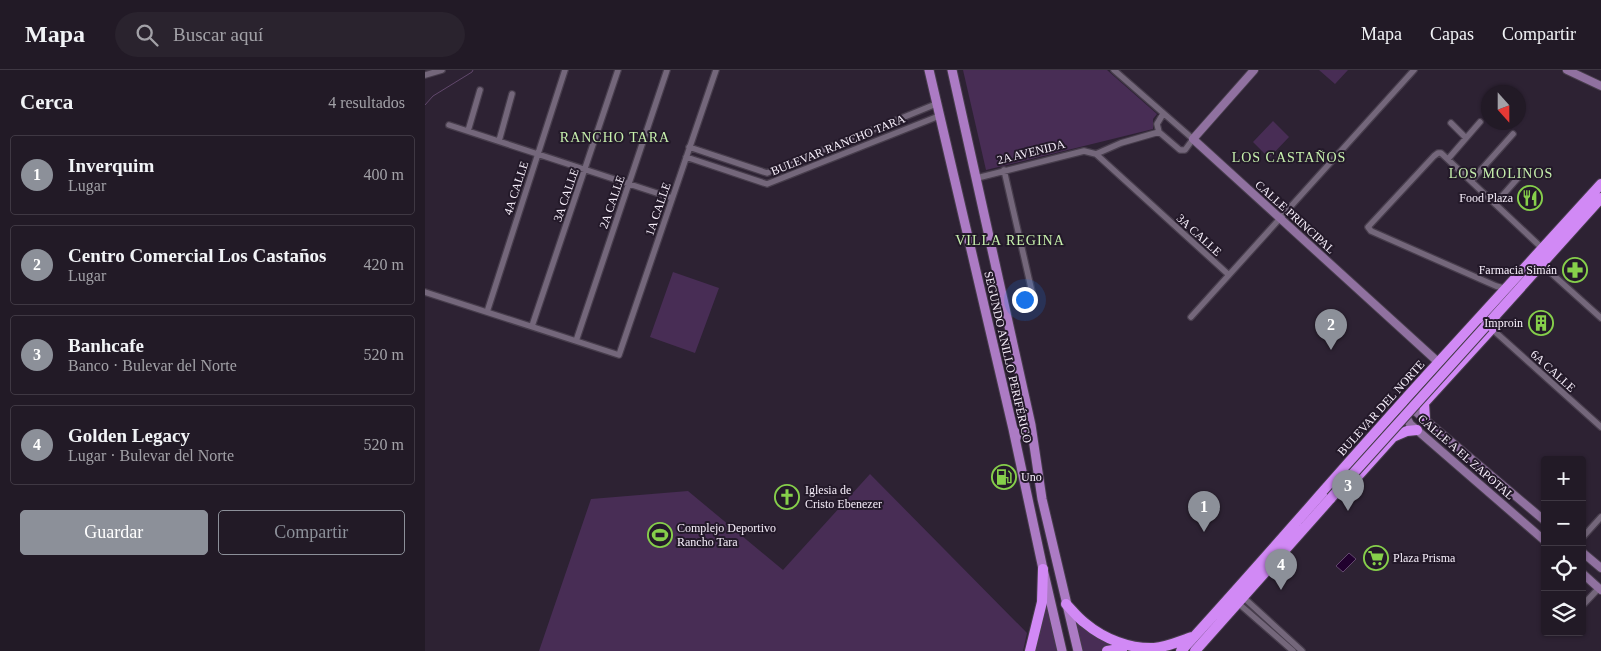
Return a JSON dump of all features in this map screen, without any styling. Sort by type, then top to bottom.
[{"type":"highway","name":"BULEVAR DEL NORTE","points":[[1195,651],[1328,501],[1488,328],[1510,292],[1543,249],[1601,184]]},
{"type":"highway","name":"BULEVAR DEL NORTE","points":[[1181,651],[1438,362],[1485,312],[1541,264],[1601,198]]},
{"type":"highway","points":[[1332,482],[1336,480],[1411,399],[1483,317],[1485,312]]},
{"type":"highway","points":[[1411,399],[1412,404],[1416,407],[1424,403],[1488,328]]},
{"type":"highway","points":[[1424,403],[1425,420]]},
{"type":"highway","points":[[1391,420],[1399,419],[1402,423],[1400,433]]},
{"type":"highway","points":[[1328,501],[1337,498],[1393,437],[1400,433],[1417,430]]},
{"type":"highway","points":[[1031,651],[1042,602],[1043,569]]},
{"type":"highway","points":[[1066,604],[1085,623],[1100,634],[1117,642],[1155,648],[1195,636]]},
{"type":"highway","points":[[1107,651],[1122,651]]},
{"type":"main road","name":"SEGUNDO ANILLO PERIFÉRICO","points":[[929,70],[1013,430],[1062,651]]},
{"type":"main road","name":"SEGUNDO ANILLO PERIFÉRICO","points":[[952,70],[1031,425],[1043,499],[1078,651]]},
{"type":"main road","points":[[1013,430],[1017,435],[1024,435],[1029,431],[1031,425]]},
{"type":"street","points":[[425,75],[443,70]]},
{"type":"street","name":"4A CALLE","points":[[487,312],[565,70]]},
{"type":"street","name":"3A CALLE","points":[[532,326],[618,70]]},
{"type":"street","name":"2A CALLE","points":[[576,341],[667,70]]},
{"type":"street","name":"1A CALLE","points":[[576,341],[619,354],[716,70]]},
{"type":"street","name":"CALLE PRINCIPAL","points":[[1114,70],[1141,92],[1438,362]]},
{"type":"street","points":[[1163,114],[1157,124],[1159,132],[1180,150],[1185,150],[1254,70]]},
{"type":"street","points":[[1191,317],[1414,70]]},
{"type":"street","points":[[1567,70],[1601,86]]},
{"type":"street","points":[[467,131],[480,90]]},
{"type":"street","points":[[499,141],[512,94]]},
{"type":"street","name":"BULEVAR RANCHO TARA","points":[[689,147],[767,173],[936,104]]},
{"type":"street","name":"BULEVAR RANCHO TARA","points":[[686,158],[767,184],[939,116]]},
{"type":"street","points":[[1448,159],[1481,122]]},
{"type":"street","points":[[1451,123],[1466,138]]},
{"type":"street","points":[[449,125],[672,198]]},
{"type":"street","name":"2A AVENIDA","points":[[977,178],[1084,151],[1093,153],[1159,132]]},
{"type":"street","points":[[1471,182],[1513,134]]},
{"type":"street","name":"3A CALLE","points":[[1093,153],[1229,275]]},
{"type":"street","points":[[1510,292],[1369,228],[1434,156],[1441,153],[1543,249]]},
{"type":"street","points":[[781,168],[784,178]]},
{"type":"street","points":[[1004,170],[1032,292]]},
{"type":"street","points":[[1495,204],[1525,170]]},
{"type":"street","points":[[1541,264],[1601,318]]},
{"type":"street","points":[[425,292],[576,341]]},
{"type":"street","name":"6A CALLE","points":[[1488,328],[1601,427]]},
{"type":"street","name":"CALLE A EL ZAPOTAL","points":[[1402,408],[1416,412],[1541,518]]},
{"type":"street","name":"CALLE A EL ZAPOTAL","points":[[1402,408],[1407,422],[1541,538]]},
{"type":"street","points":[[1586,534],[1601,517]]},
{"type":"street","points":[[1586,555],[1601,568]]},
{"type":"street","points":[[1586,577],[1600,589],[1586,602]]},
{"type":"street","points":[[1241,600],[1293,651]]},
{"type":"street","points":[[1241,600],[1301,651]]},
{"type":"shaded area","points":[[963,70],[1107,70],[1157,114],[1153,119],[1153,129],[986,170]]},
{"type":"shaded area","points":[[1319,70],[1348,70],[1335,84]]},
{"type":"shaded area","points":[[1273,121],[1289,137],[1269,158],[1253,142]]},
{"type":"shaded area","points":[[673,272],[719,288],[695,353],[650,337]]},
{"type":"shaded area","name":"Complejo Deportivo Rancho Tara","points":[[870,474],[1027,633],[1023,651],[539,651],[591,499],[688,491],[783,570]]},
{"type":"shaded area","points":[[1349,553],[1356,559],[1343,572],[1336,566]]},
{"type":"shaded area","points":[[1045,588],[1060,651],[1032,651]]},
{"type":"shaded area","points":[[1072,612],[1114,644],[1175,645],[1171,651],[1128,651],[1121,648],[1105,649],[1102,651],[1082,651]]},
{"type":"waterway","points":[[425,105],[433,96],[473,70]]},
{"type":"place","name":"Food Plaza","points":[[1530,198]]},
{"type":"place","name":"Farmacia Simán","points":[[1575,270]]},
{"type":"place","name":"Improin","points":[[1541,323]]},
{"type":"place","name":"Centro Comercial Los Castaños","points":[[1331,350]]},
{"type":"place","name":"Uno","points":[[1004,477]]},
{"type":"place","name":"Iglesia de Cristo Ebenezer","points":[[787,497]]},
{"type":"place","name":"Banhcafe","points":[[1348,511]]},
{"type":"place","name":"Inverquim","points":[[1204,532]]},
{"type":"place","name":"Complejo Deportivo Rancho Tara","points":[[660,535]]},
{"type":"place","name":"Plaza Prisma","points":[[1376,558]]},
{"type":"place","name":"Golden Legacy","points":[[1281,590]]},
{"type":"district","name":"RANCHO TARA","points":[[615,137]]},
{"type":"district","name":"LOS CASTAÑOS","points":[[1289,157]]},
{"type":"district","name":"LOS MOLINOS","points":[[1501,173]]},
{"type":"district","name":"VILLA REGINA","points":[[1010,240]]}]
